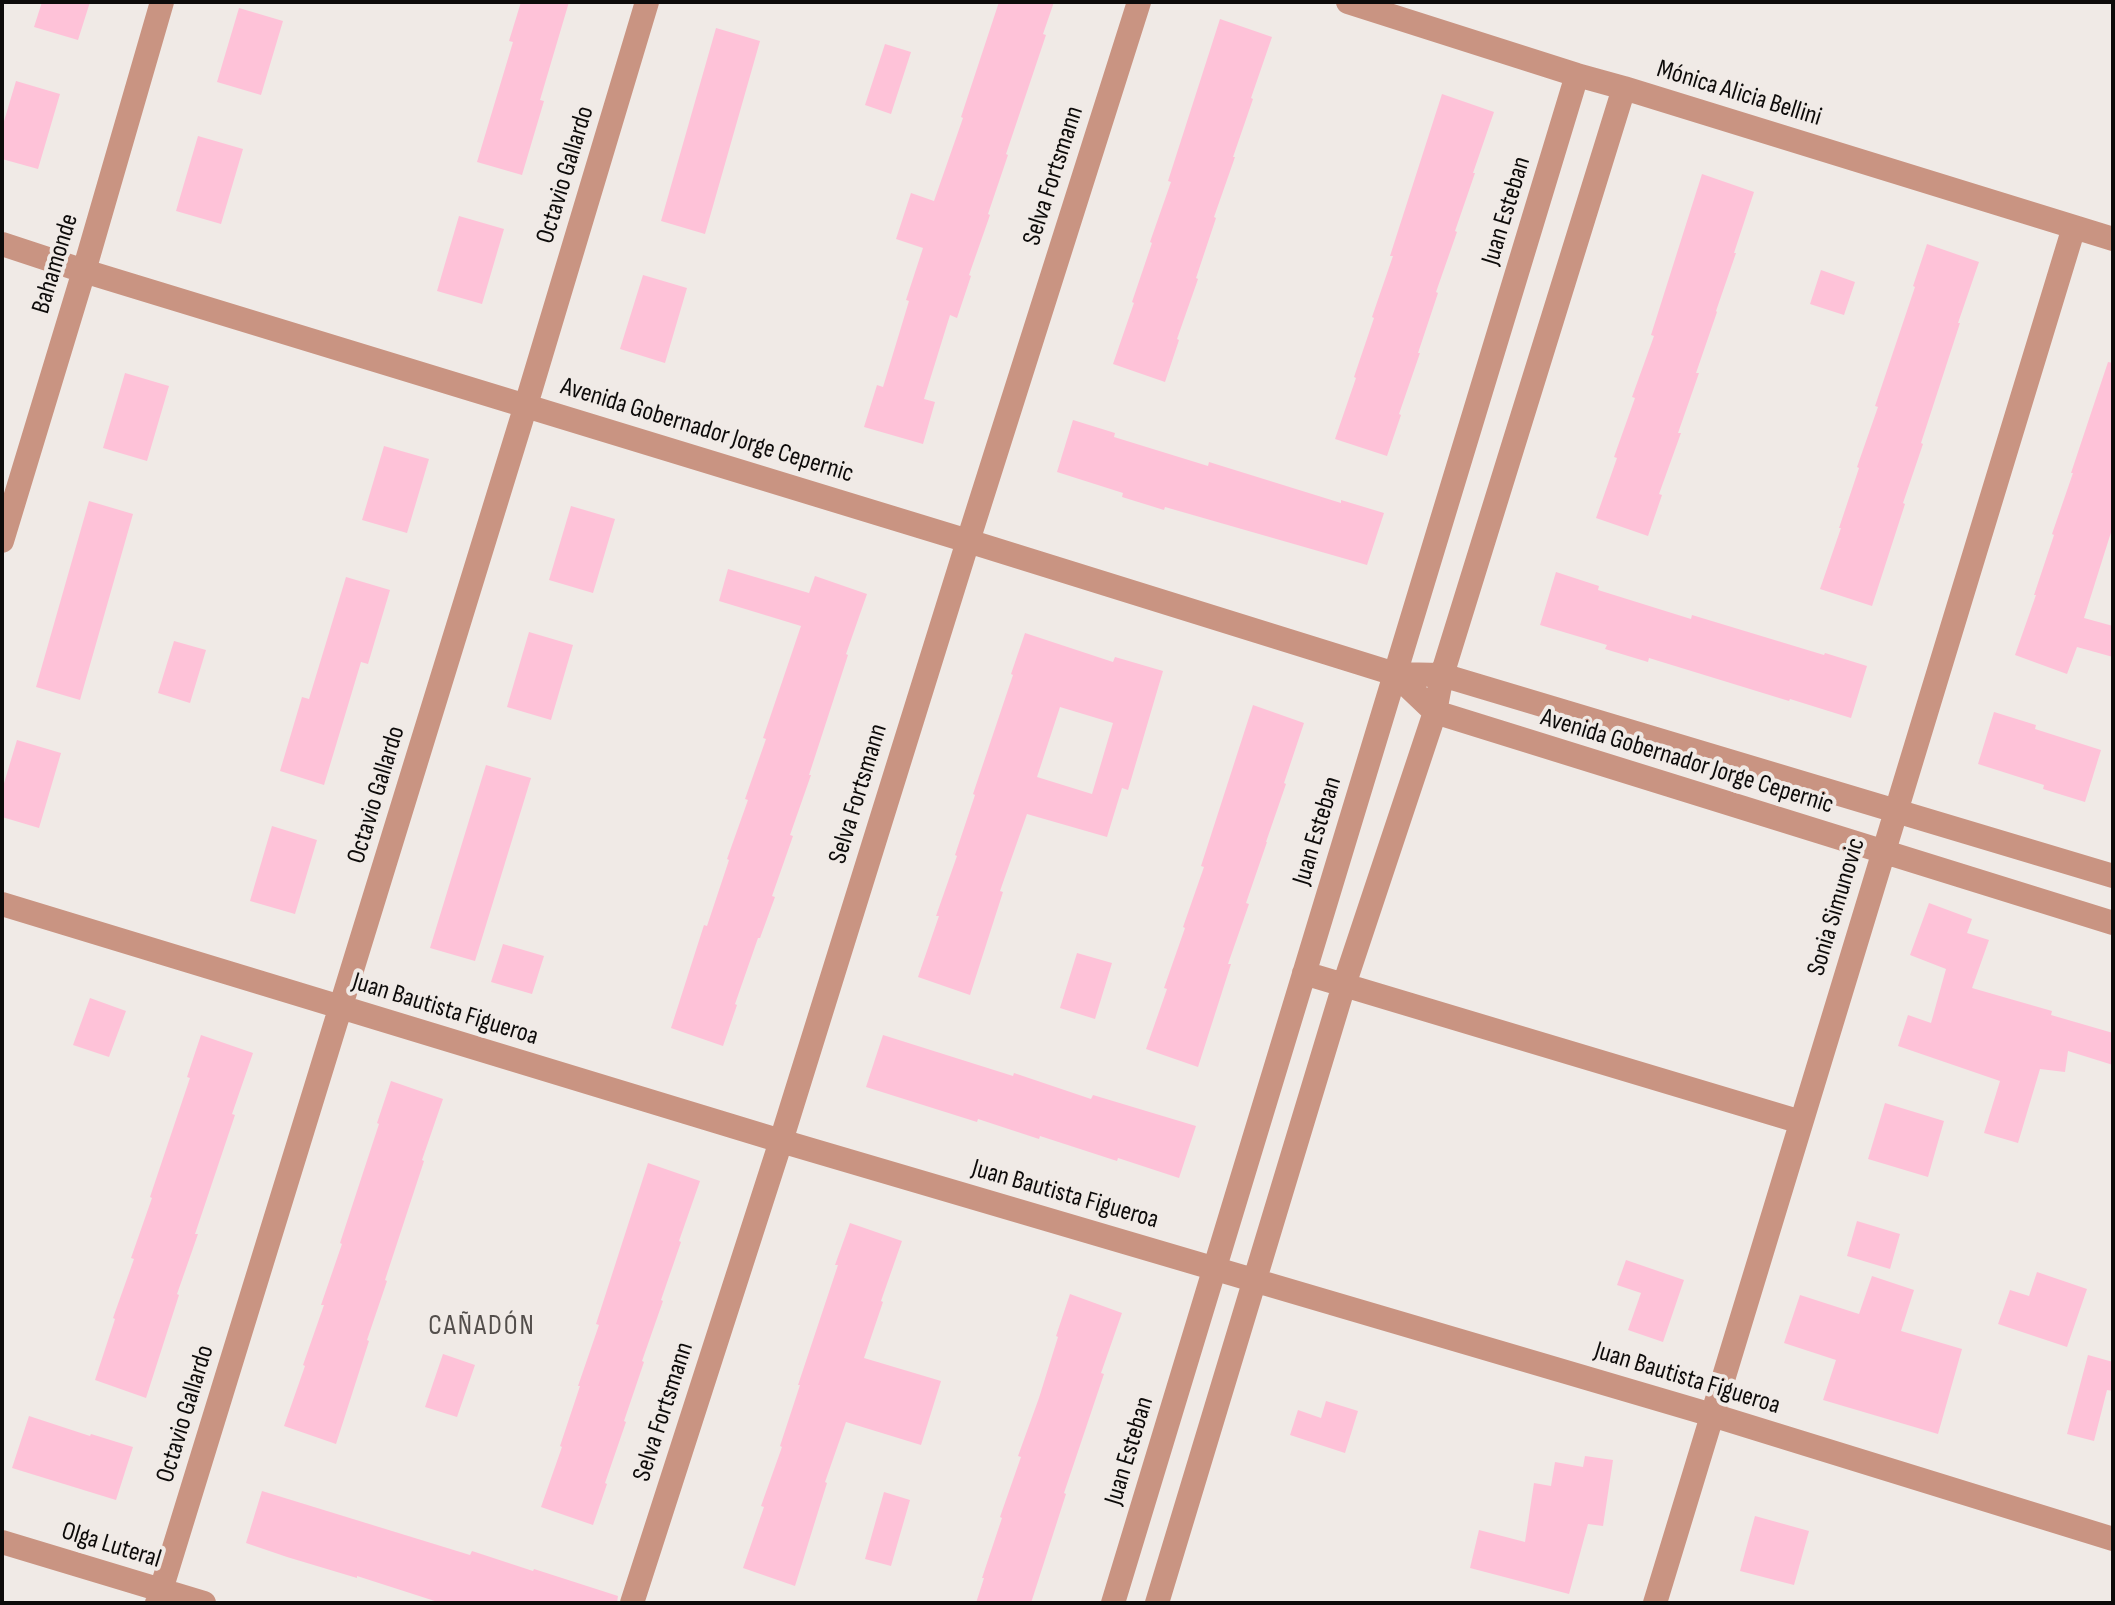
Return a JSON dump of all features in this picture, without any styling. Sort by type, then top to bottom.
[{"type":"street","name":"Bahamonde","points":[[2,541],[162,2]]},
{"type":"street","name":"Octavio Gallardo","points":[[159,1597],[647,2]]},
{"type":"street","name":"Selva Fortsmann","points":[[632,1603],[781,1141],[1139,2]]},
{"type":"street","name":"Mónica Alicia Bellini","points":[[1348,2],[2113,239]]},
{"type":"street","name":"Juan Esteban","points":[[1113,1603],[1577,75]]},
{"type":"street","points":[[1157,1603],[1344,985],[1435,712],[1442,675],[1624,88]]},
{"type":"street","name":"Sonia Simunovic","points":[[1655,1603],[2074,227]]},
{"type":"street","name":"Avenida Gobernador Jorge Cepernic","points":[[2,244],[1395,674],[1442,675],[2113,876]]},
{"type":"street","name":"Avenida Gobernador Jorge Cepernic","points":[[1395,674],[1435,712],[2113,923]]},
{"type":"street","name":"Juan Bautista Figueroa","points":[[2,904],[781,1141],[1712,1415],[2113,1539]]},
{"type":"street","points":[[1304,973],[1801,1122]]},
{"type":"street","name":"Olga Luteral","points":[[2,1542],[159,1597],[204,1603]]},
{"type":"building","points":[[42,2],[90,2],[78,40],[34,27]]},
{"type":"building","points":[[521,2],[569,2],[522,175],[477,162],[513,42],[509,41]]},
{"type":"building","points":[[999,2],[1054,2],[971,276],[957,318],[950,315],[924,399],[935,402],[923,444],[864,427],[877,385],[883,387],[923,248],[896,239],[911,193],[934,201]]},
{"type":"building","points":[[239,8],[283,21],[261,95],[217,82]]},
{"type":"building","points":[[1220,19],[1272,37],[1165,382],[1113,364]]},
{"type":"building","points":[[716,28],[760,41],[705,234],[661,221]]},
{"type":"building","points":[[885,44],[911,52],[891,114],[865,105]]},
{"type":"building","points":[[16,81],[60,94],[38,169],[2,159],[2,128]]},
{"type":"building","points":[[1442,94],[1494,112],[1387,456],[1335,439]]},
{"type":"building","points":[[198,136],[243,149],[221,224],[176,211]]},
{"type":"building","points":[[1702,174],[1754,192],[1648,536],[1596,518],[1617,458],[1614,457],[1635,398],[1632,397],[1654,336],[1651,335]]},
{"type":"building","points":[[459,216],[504,229],[482,304],[437,291]]},
{"type":"building","points":[[1927,244],[1979,262],[1872,606],[1820,589]]},
{"type":"building","points":[[1821,270],[1855,282],[1844,315],[1810,304]]},
{"type":"building","points":[[643,275],[687,288],[665,363],[620,349]]},
{"type":"building","points":[[2108,362],[2113,363],[2113,526],[2084,618],[2113,626],[2113,657],[2077,647],[2067,674],[2015,655]]},
{"type":"building","points":[[125,373],[169,386],[147,461],[103,448]]},
{"type":"building","points":[[1073,420],[1115,433],[1114,437],[1208,466],[1209,462],[1341,503],[1341,500],[1384,513],[1367,565],[1165,507],[1164,510],[1057,472]]},
{"type":"building","points":[[384,446],[429,459],[407,533],[362,520]]},
{"type":"building","points":[[89,501],[133,514],[80,700],[36,687]]},
{"type":"building","points":[[571,506],[615,519],[593,593],[549,580]]},
{"type":"building","points":[[728,569],[809,593],[815,576],[867,594],[790,835],[793,836],[772,896],[775,897],[758,938],[723,1046],[671,1028],[704,925],[707,926],[729,860],[748,800],[745,799],[766,739],[763,738],[801,626],[719,601]]},
{"type":"building","points":[[1556,572],[1599,586],[1598,590],[1691,619],[1692,615],[1867,666],[1851,718],[1649,658],[1648,662],[1605,649],[1607,645],[1540,625]]},
{"type":"building","points":[[346,577],[390,590],[368,664],[361,662],[324,785],[280,771],[302,697],[309,699]]},
{"type":"building","points":[[529,632],[573,645],[551,720],[507,707]]},
{"type":"building","points":[[1025,633],[1113,662],[1115,657],[1163,671],[1128,790],[1122,788],[1107,837],[1027,814],[1000,891],[1003,892],[970,995],[918,977]],"holes":[[[1060,707],[1113,723],[1092,794],[1037,777]]]},
{"type":"building","points":[[174,641],[206,650],[190,703],[158,693]]},
{"type":"building","points":[[1253,705],[1304,723],[1246,903],[1249,904],[1198,1067],[1146,1049]]},
{"type":"building","points":[[1994,712],[2101,750],[2085,802],[1978,764]]},
{"type":"building","points":[[17,740],[61,753],[39,828],[2,817],[2,790]]},
{"type":"building","points":[[486,765],[531,778],[475,961],[430,948]]},
{"type":"building","points":[[272,826],[317,840],[295,914],[250,901]]},
{"type":"building","points":[[1929,903],[1972,919],[1967,933],[1989,940],[1972,988],[2052,1011],[2051,1015],[2113,1033],[2113,1065],[2068,1051],[2065,1072],[2040,1069],[2018,1143],[1984,1133],[2000,1081],[1898,1046],[1908,1015],[1931,1023],[1946,969],[1910,955]]},
{"type":"building","points":[[503,944],[544,956],[532,994],[491,982]]},
{"type":"building","points":[[1077,953],[1112,963],[1095,1019],[1060,1008]]},
{"type":"building","points":[[90,998],[126,1011],[109,1057],[73,1045]]},
{"type":"building","points":[[201,1035],[253,1053],[146,1398],[95,1380]]},
{"type":"building","points":[[883,1035],[1091,1099],[1093,1095],[1196,1126],[1179,1178],[1040,1136],[1039,1139],[978,1119],[977,1122],[866,1087]]},
{"type":"building","points":[[391,1081],[443,1099],[336,1444],[284,1426]]},
{"type":"building","points":[[1885,1103],[1944,1121],[1928,1177],[1868,1159]]},
{"type":"building","points":[[648,1163],[700,1181],[593,1525],[541,1507]]},
{"type":"building","points":[[1857,1221],[1900,1234],[1890,1269],[1847,1256]]},
{"type":"building","points":[[850,1223],[902,1241],[864,1358],[941,1381],[921,1445],[846,1422],[795,1586],[743,1568]]},
{"type":"building","points":[[1626,1260],[1684,1280],[1663,1342],[1628,1330],[1641,1293],[1617,1285]]},
{"type":"building","points":[[2037,1272],[2087,1289],[2067,1347],[1998,1324],[2010,1290],[2029,1296]]},
{"type":"building","points":[[1872,1276],[1914,1290],[1901,1331],[1962,1349],[1938,1434],[1823,1400],[1836,1360],[1784,1343],[1800,1295],[1859,1314]]},
{"type":"building","points":[[1070,1294],[1122,1313],[1101,1373],[1104,1374],[1031,1603],[976,1603],[1021,1457],[1018,1456]]},
{"type":"building","points":[[443,1354],[475,1365],[457,1417],[425,1407]]},
{"type":"building","points":[[2088,1355],[2113,1362],[2113,1391],[2107,1390],[2094,1441],[2067,1434]]},
{"type":"building","points":[[1326,1401],[1358,1411],[1345,1453],[1290,1435],[1298,1410],[1321,1418]]},
{"type":"building","points":[[29,1416],[133,1447],[116,1500],[12,1468]]},
{"type":"building","points":[[1585,1456],[1613,1460],[1603,1526],[1588,1524],[1569,1594],[1470,1568],[1479,1530],[1525,1542],[1534,1483],[1551,1486],[1555,1462],[1583,1467]]},
{"type":"building","points":[[262,1491],[470,1555],[472,1551],[534,1569],[618,1596],[617,1603],[441,1603],[287,1557],[246,1543]]},
{"type":"building","points":[[884,1492],[910,1500],[891,1566],[865,1559]]},
{"type":"building","points":[[1755,1516],[1809,1531],[1794,1585],[1740,1571]]},
{"type":"district","name":"CAÑADÓN","points":[[482,1327]]}]
